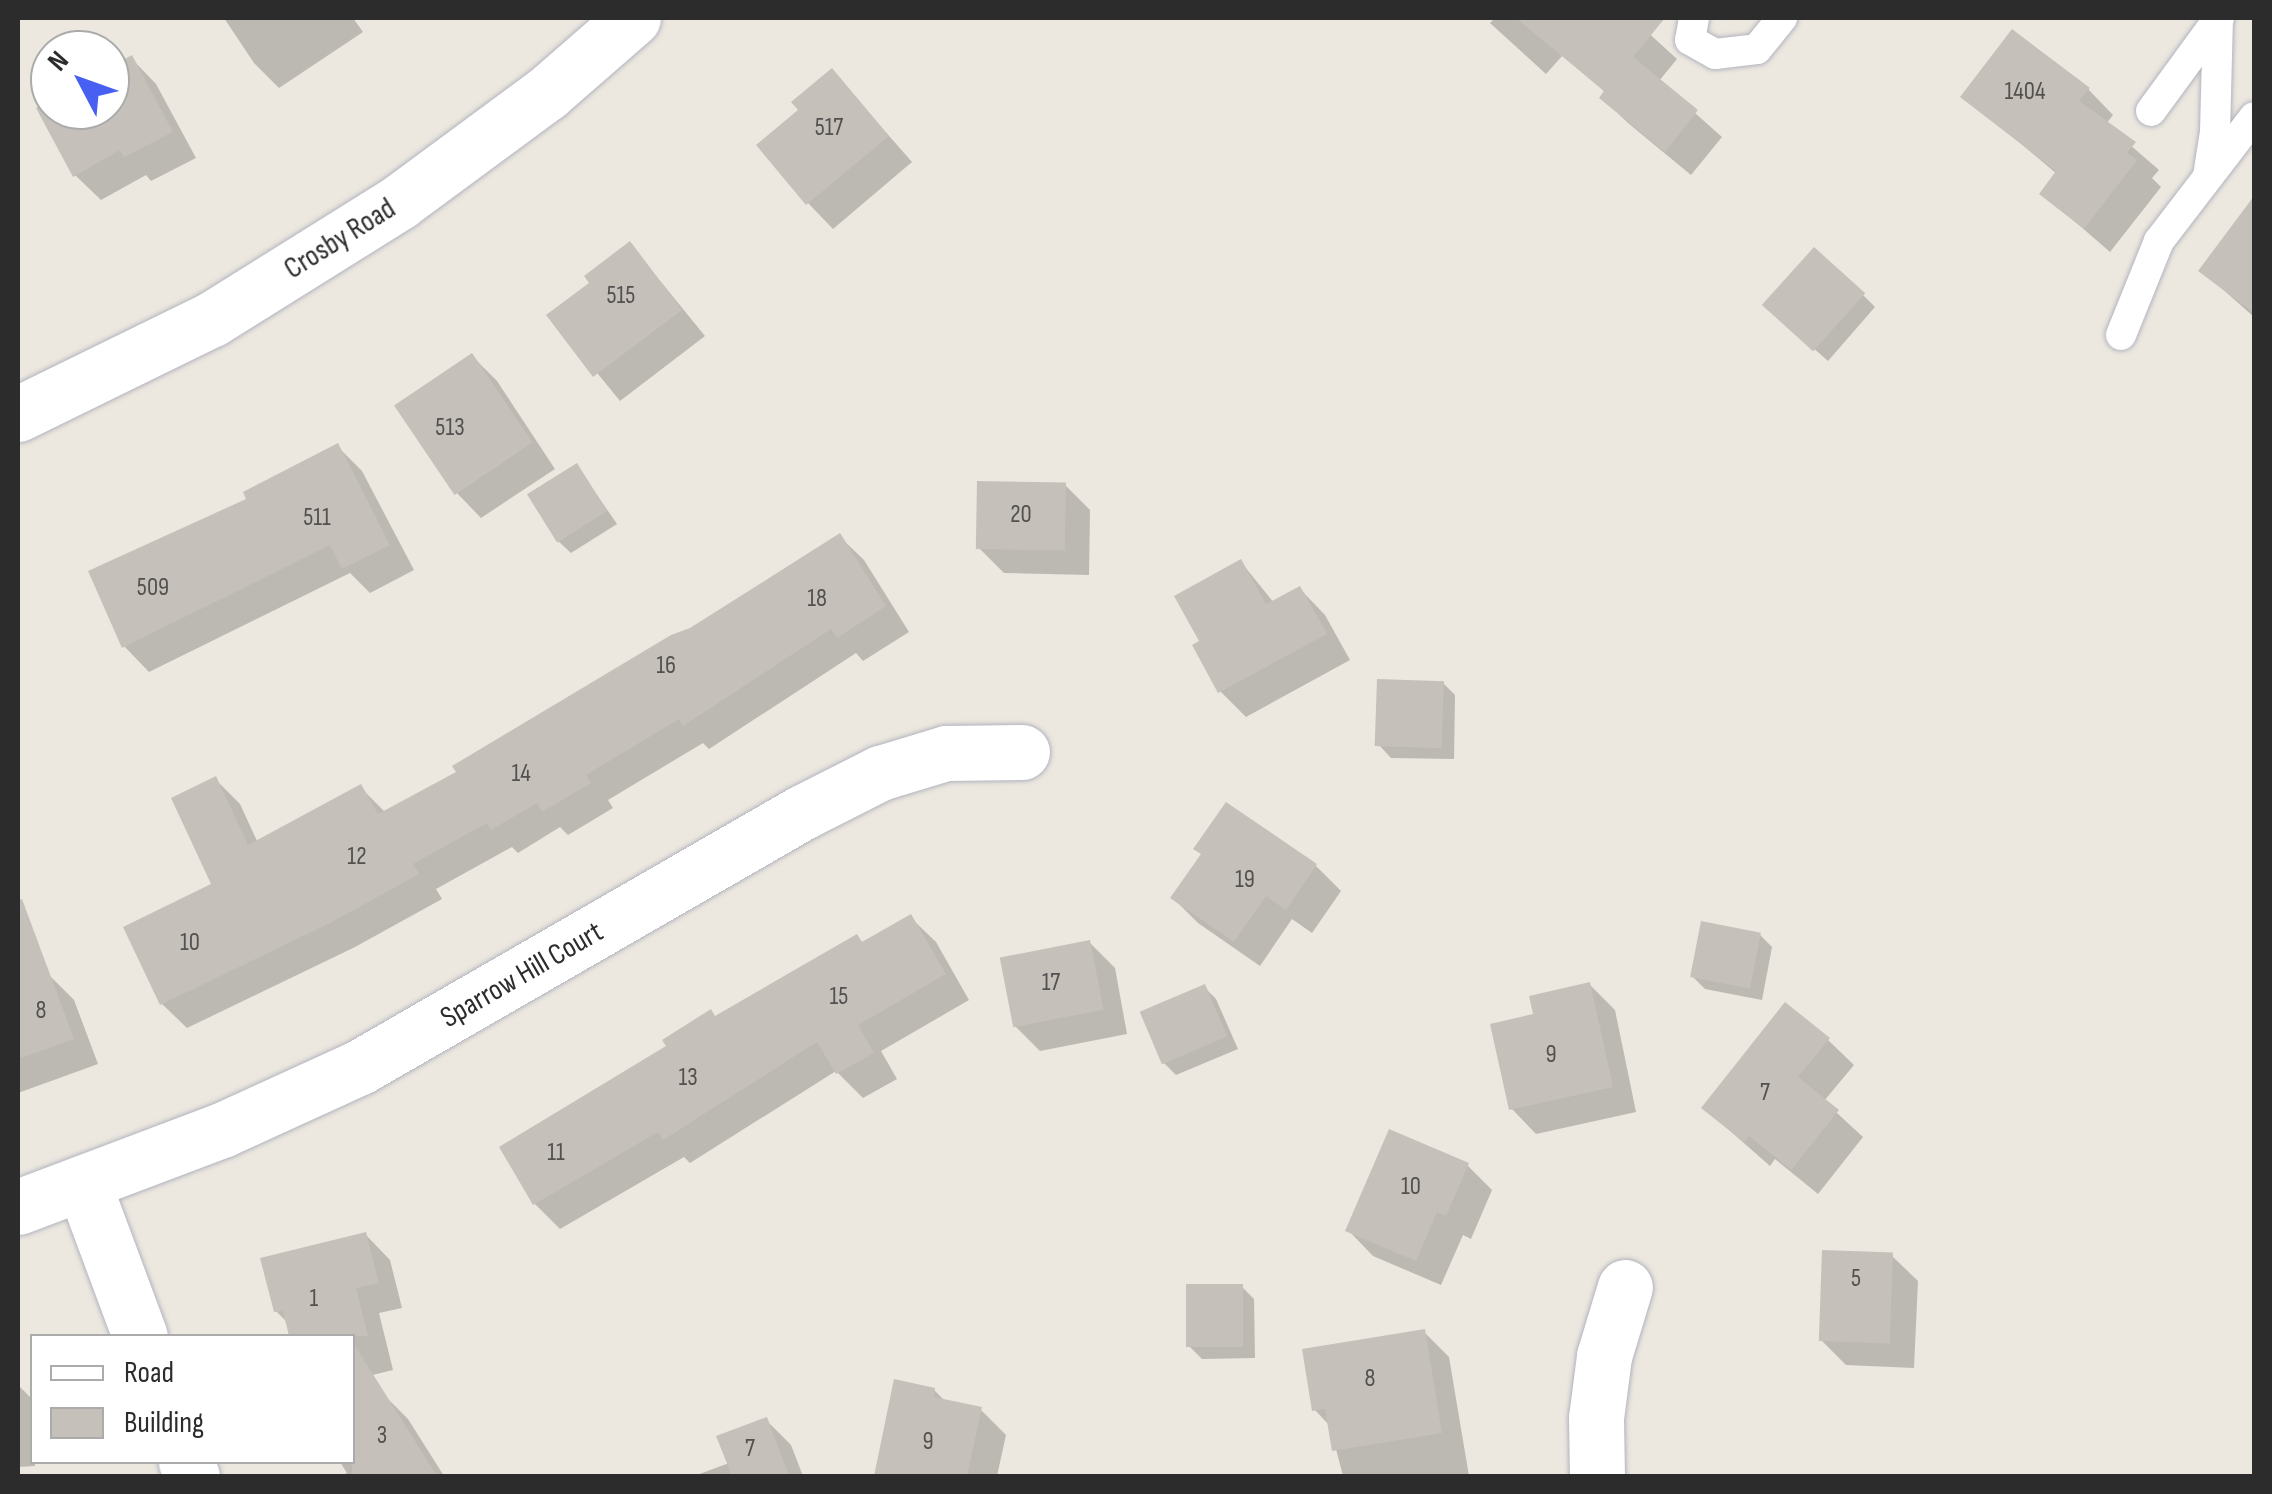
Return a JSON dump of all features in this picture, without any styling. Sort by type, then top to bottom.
[{"type":"street","name":"Crosby Road","points":[[18,414],[212,319],[399,202],[547,93],[633,18]]},
{"type":"street","name":"Sparrow Hill Court","points":[[18,1206],[224,1129],[360,1067],[801,813],[880,774],[946,753],[1022,752]]},
{"type":"street","points":[[83,1184],[139,1334]]},
{"type":"street","points":[[1597,1476],[1596,1418],[1604,1356],[1624,1287]]},
{"type":"lane","points":[[1694,18],[1690,40],[1715,54],[1757,50],[1782,18]]},
{"type":"lane","points":[[2151,111],[2218,18]]},
{"type":"lane","points":[[2208,178],[2215,132],[2218,18]]},
{"type":"lane","points":[[2121,335],[2159,241],[2254,118]]},
{"type":"building","points":[[1516,18],[1665,18],[1633,57],[1698,110],[1665,152],[1599,98],[1604,91]]},
{"type":"building","points":[[2012,29],[2090,88],[2079,101],[2136,142],[2127,153],[2137,160],[2084,229],[2039,194],[2056,171],[1960,97]]},
{"type":"building","points":[[130,56],[173,132],[124,157],[120,150],[73,177],[48,130],[130,130]]},
{"type":"building","points":[[832,68],[889,136],[806,205],[756,145],[798,110],[791,102]]},
{"type":"building","points":[[2254,196],[2254,313],[2198,271]]},
{"type":"building","points":[[630,241],[682,310],[593,377],[546,315],[589,283],[584,276]]},
{"type":"building","points":[[1814,247],[1865,293],[1813,351],[1762,305]]},
{"type":"building","points":[[472,353],[532,443],[454,495],[394,406]]},
{"type":"building","points":[[338,443],[390,545],[342,569],[330,545],[122,648],[88,571],[246,499],[243,492]]},
{"type":"building","points":[[577,463],[607,511],[557,543],[527,494]]},
{"type":"building","points":[[977,481],[1066,483],[1065,551],[976,549]]},
{"type":"building","points":[[840,533],[886,606],[837,638],[831,629],[683,726],[679,719],[586,775],[591,783],[542,812],[537,803],[491,830],[487,823],[413,864],[419,874],[330,923],[160,1005],[123,927],[211,884],[171,798],[216,776],[248,845],[361,784],[378,814],[456,772],[452,766],[671,635],[690,628]]},
{"type":"building","points":[[1241,559],[1266,604],[1300,586],[1327,634],[1218,693],[1192,645],[1199,641],[1174,596]]},
{"type":"building","points":[[1377,679],[1444,681],[1442,748],[1375,746]]},
{"type":"building","points":[[1226,802],[1317,864],[1286,910],[1266,896],[1234,942],[1170,898],[1201,854],[1193,849]]},
{"type":"building","points":[[22,899],[74,1039],[18,1059],[18,900]]},
{"type":"building","points":[[911,914],[946,974],[858,1025],[874,1053],[836,1074],[817,1042],[663,1140],[658,1132],[533,1205],[499,1147],[666,1046],[662,1040],[711,1009],[715,1016],[857,934],[862,942]]},
{"type":"building","points":[[1701,921],[1761,933],[1750,989],[1690,977]]},
{"type":"building","points":[[1090,940],[1104,1010],[1013,1027],[1000,958]]},
{"type":"building","points":[[1590,982],[1613,1087],[1509,1110],[1490,1024],[1533,1014],[1529,996]]},
{"type":"building","points":[[1205,984],[1227,1036],[1162,1064],[1140,1012]]},
{"type":"building","points":[[1785,1002],[1830,1038],[1798,1077],[1839,1110],[1791,1170],[1749,1136],[1744,1142],[1701,1108]]},
{"type":"building","points":[[1389,1129],[1469,1163],[1446,1216],[1437,1212],[1416,1261],[1345,1231]]},
{"type":"building","points":[[366,1232],[379,1283],[356,1288],[368,1336],[289,1334],[283,1311],[274,1312],[260,1258]]},
{"type":"building","points":[[1822,1250],[1893,1252],[1890,1343],[1819,1341]]},
{"type":"building","points":[[1186,1284],[1243,1284],[1243,1347],[1186,1347]]},
{"type":"building","points":[[1425,1329],[1442,1433],[1332,1451],[1325,1409],[1312,1411],[1302,1349]]},
{"type":"building","points":[[355,1346],[437,1476],[352,1476],[355,1464]]},
{"type":"building","points":[[894,1379],[935,1388],[934,1397],[982,1407],[967,1476],[874,1476]]},
{"type":"building","points":[[767,1417],[789,1476],[732,1476],[716,1436]]}]
